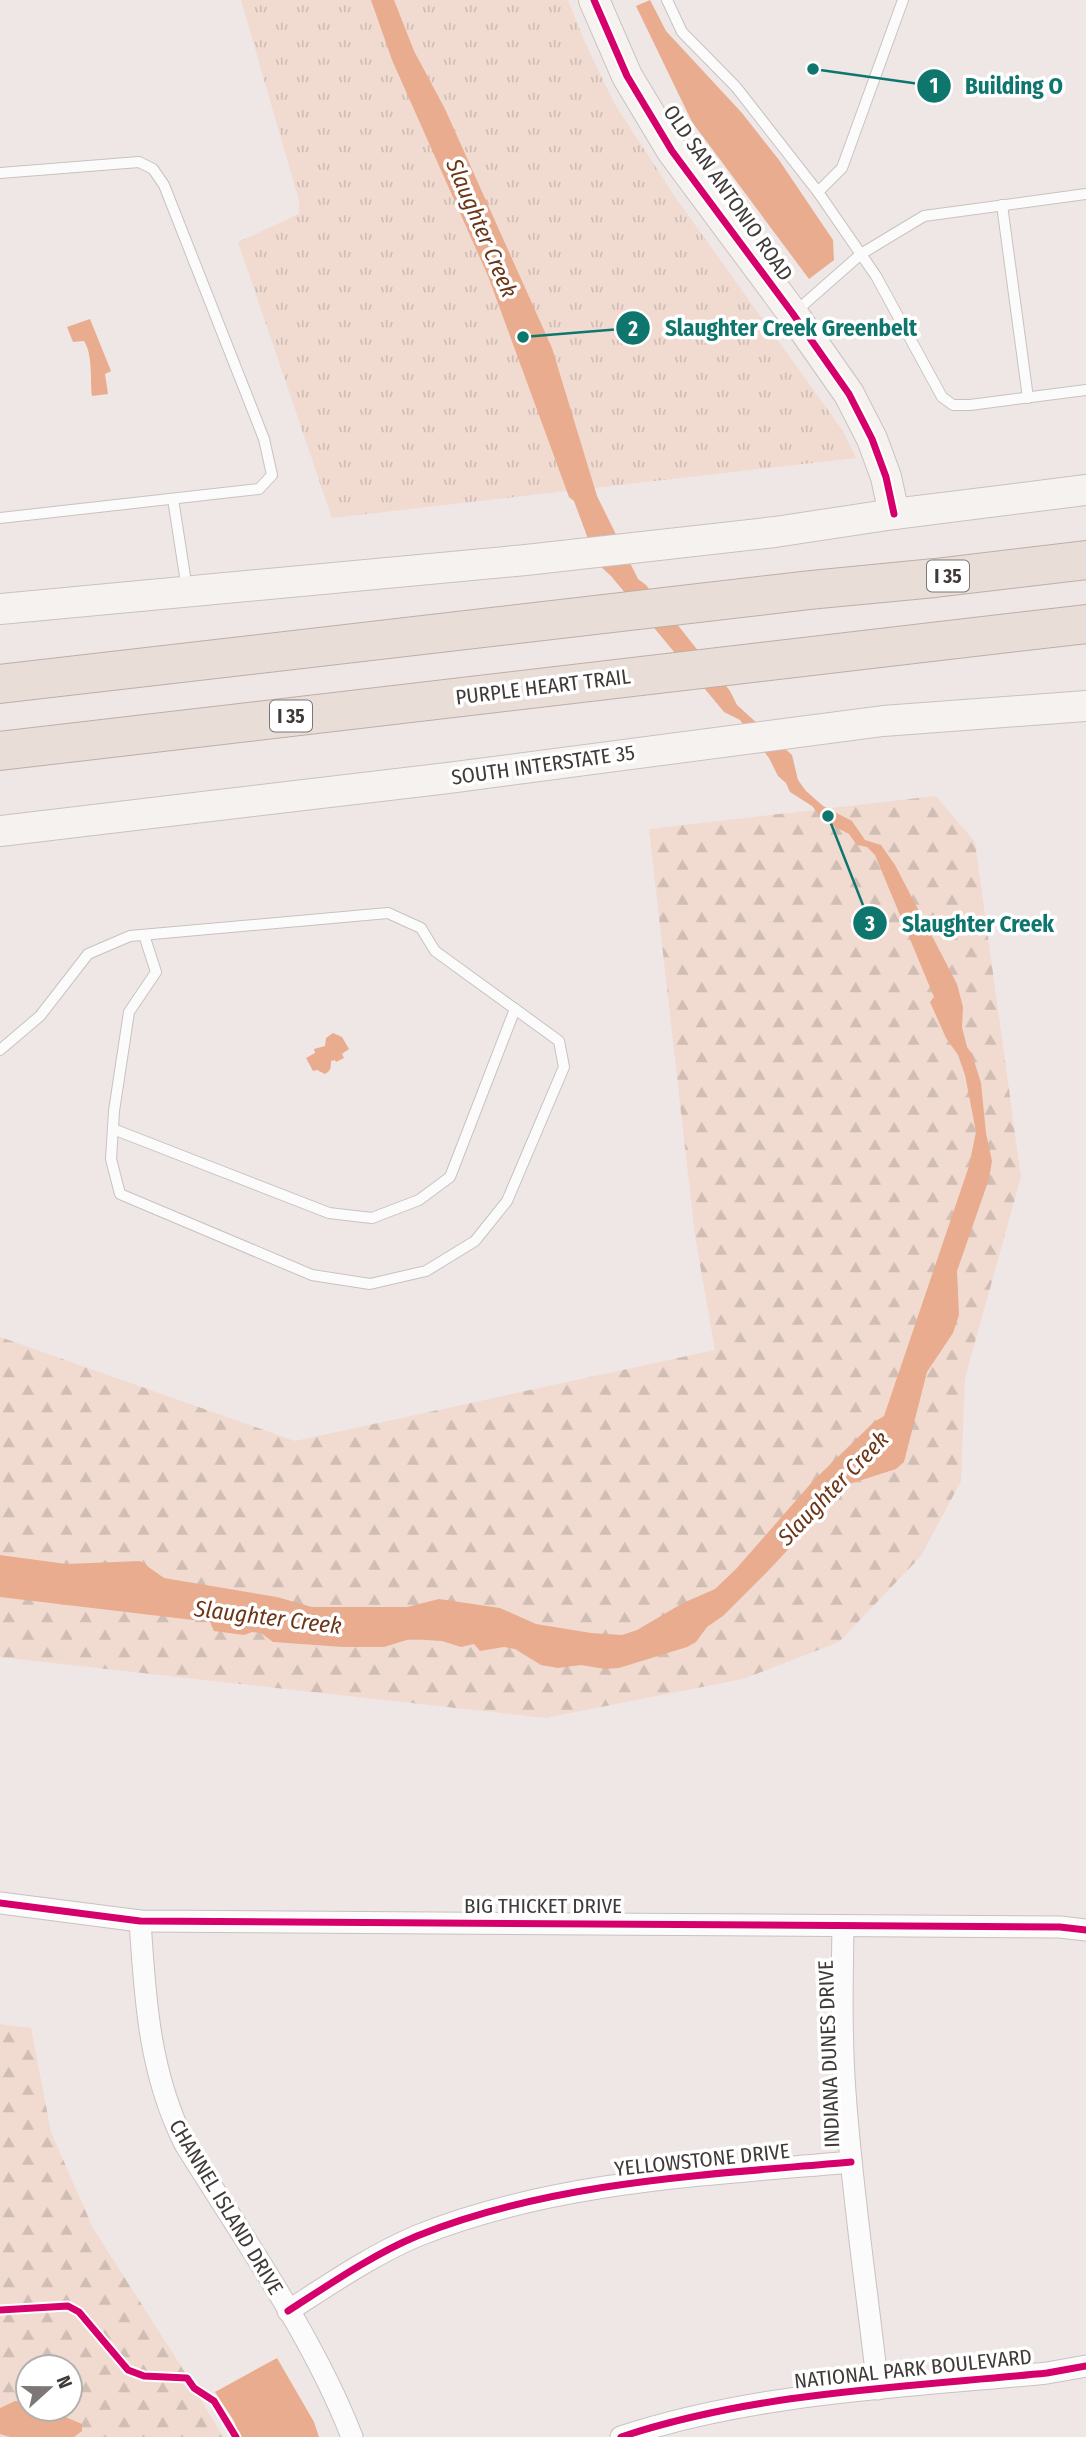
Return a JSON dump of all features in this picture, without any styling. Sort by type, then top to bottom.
[{"type":"highway","name":"I 35","points":[[0,684],[550,619],[1086,560]]},
{"type":"highway","name":"PURPLE HEART TRAIL","points":[[0,751],[1086,624]]},
{"type":"highway","points":[[999,634],[1086,633]]},
{"type":"main road","name":"OLD SAN ANTONIO ROAD","points":[[594,0],[627,76],[672,151],[849,394],[873,439],[886,477],[894,514]]},
{"type":"main road","points":[[0,609],[526,560],[775,533],[894,514],[1086,490]]},
{"type":"main road","name":"SOUTH INTERSTATE 35","points":[[0,831],[448,778],[883,721],[1086,706]]},
{"type":"street","name":"BIG THICKET DRIVE","points":[[0,1903],[140,1921],[1060,1927],[1086,1930]]},
{"type":"street","name":"CHANNEL ISLAND DRIVE","points":[[140,1921],[146,2015],[157,2072],[172,2119],[323,2372],[352,2437]]},
{"type":"street","name":"INDIANA DUNES DRIVE","points":[[843,1927],[842,2028],[851,2162],[878,2389]]},
{"type":"street","name":"YELLOWSTONE DRIVE","points":[[288,2311],[350,2271],[414,2237],[470,2216],[528,2202],[638,2183],[851,2162]]},
{"type":"street","name":"NATIONAL PARK BOULEVARD","points":[[625,2436],[715,2411],[878,2389],[1047,2373],[1086,2366]]},
{"type":"lane","points":[[667,0],[682,32],[736,87],[818,192],[861,254],[876,276],[942,397],[953,405],[1086,390]]},
{"type":"lane","points":[[818,192],[842,168],[903,0]]},
{"type":"lane","points":[[0,173],[139,162],[153,169],[164,186],[264,439],[272,475],[260,489],[0,518]]},
{"type":"lane","points":[[793,314],[861,254],[924,216],[1086,194]]},
{"type":"lane","points":[[1002,205],[1028,398]]},
{"type":"lane","points":[[173,499],[187,592]]},
{"type":"lane","points":[[0,1050],[40,1016],[88,954],[130,936],[388,913],[421,928],[435,951],[559,1041],[564,1066],[507,1201],[475,1241],[426,1271],[370,1284],[312,1275],[120,1194],[111,1159],[129,1012],[156,972],[144,935]]},
{"type":"lane","points":[[113,1129],[329,1213],[372,1218],[419,1200],[450,1177],[514,1009]]},
{"type":"green space","points":[[241,0],[568,0],[614,103],[675,197],[843,431],[856,458],[332,518],[238,242],[299,214],[299,201]]},
{"type":"green space","points":[[936,796],[975,842],[1021,1177],[965,1378],[961,1481],[921,1556],[839,1642],[743,1679],[545,1718],[0,1657],[0,1337],[295,1441],[715,1350],[695,1236],[649,829]]},
{"type":"green space","points":[[0,2024],[31,2028],[51,2132],[93,2228],[223,2437],[0,2437]]},
{"type":"water","points":[[371,0],[394,0],[414,51],[445,109],[552,348],[597,496],[638,579],[646,585],[730,691],[737,705],[792,755],[798,780],[806,791],[823,806],[852,821],[865,840],[881,845],[895,865],[957,984],[963,1007],[962,1027],[981,1083],[992,1161],[989,1179],[957,1271],[959,1315],[953,1333],[927,1372],[904,1462],[896,1469],[849,1484],[768,1571],[723,1616],[707,1627],[696,1642],[619,1668],[581,1665],[558,1668],[541,1665],[515,1649],[504,1647],[480,1651],[474,1644],[461,1647],[442,1641],[410,1639],[384,1647],[273,1642],[261,1633],[244,1635],[214,1631],[210,1622],[0,1597],[0,1555],[66,1564],[140,1561],[164,1578],[277,1597],[312,1607],[407,1607],[439,1599],[500,1608],[536,1624],[591,1633],[622,1635],[637,1630],[683,1603],[715,1589],[736,1569],[813,1481],[874,1422],[884,1416],[969,1166],[976,1132],[965,1075],[958,1055],[946,1038],[930,1002],[934,997],[875,855],[867,847],[857,845],[849,834],[824,821],[812,806],[790,792],[769,758],[740,720],[724,712],[611,576],[597,563],[574,501],[569,497],[488,276],[392,60]]},
{"type":"water","points":[[650,0],[666,31],[742,113],[779,160],[833,240],[834,260],[809,279],[692,122],[636,6]]},
{"type":"water","points":[[90,319],[111,371],[105,374],[108,394],[92,396],[87,347],[84,341],[73,342],[67,327]]},
{"type":"water","points":[[333,1033],[342,1037],[349,1049],[342,1054],[344,1058],[331,1061],[327,1073],[313,1071],[306,1058],[315,1053],[314,1049],[325,1046],[326,1038]]},
{"type":"water","points":[[277,2358],[314,2422],[319,2437],[240,2437],[234,2421],[215,2392]]},
{"type":"water","points":[[14,2401],[14,2423],[80,2423],[82,2431],[74,2437],[10,2437],[0,2434],[0,2408]]},
{"type":"cycle path","points":[[594,0],[627,76],[672,151],[849,394],[872,439],[886,477],[894,514]]},
{"type":"cycle path","points":[[0,1903],[140,1921],[1060,1927],[1086,1930]]},
{"type":"cycle path","points":[[288,2311],[351,2270],[417,2236],[522,2203],[631,2183],[851,2162]]},
{"type":"cycle path","points":[[0,2310],[68,2306],[79,2312],[128,2370],[144,2376],[187,2378],[194,2388],[214,2401],[236,2437]]},
{"type":"cycle path","points":[[621,2437],[672,2422],[778,2401],[832,2393],[1047,2373],[1086,2366]]},
{"type":"place","name":"Building O","points":[[813,69]]},
{"type":"place","name":"Slaughter Creek Greenbelt","points":[[523,337]]},
{"type":"place","name":"Slaughter Creek","points":[[828,816]]}]
